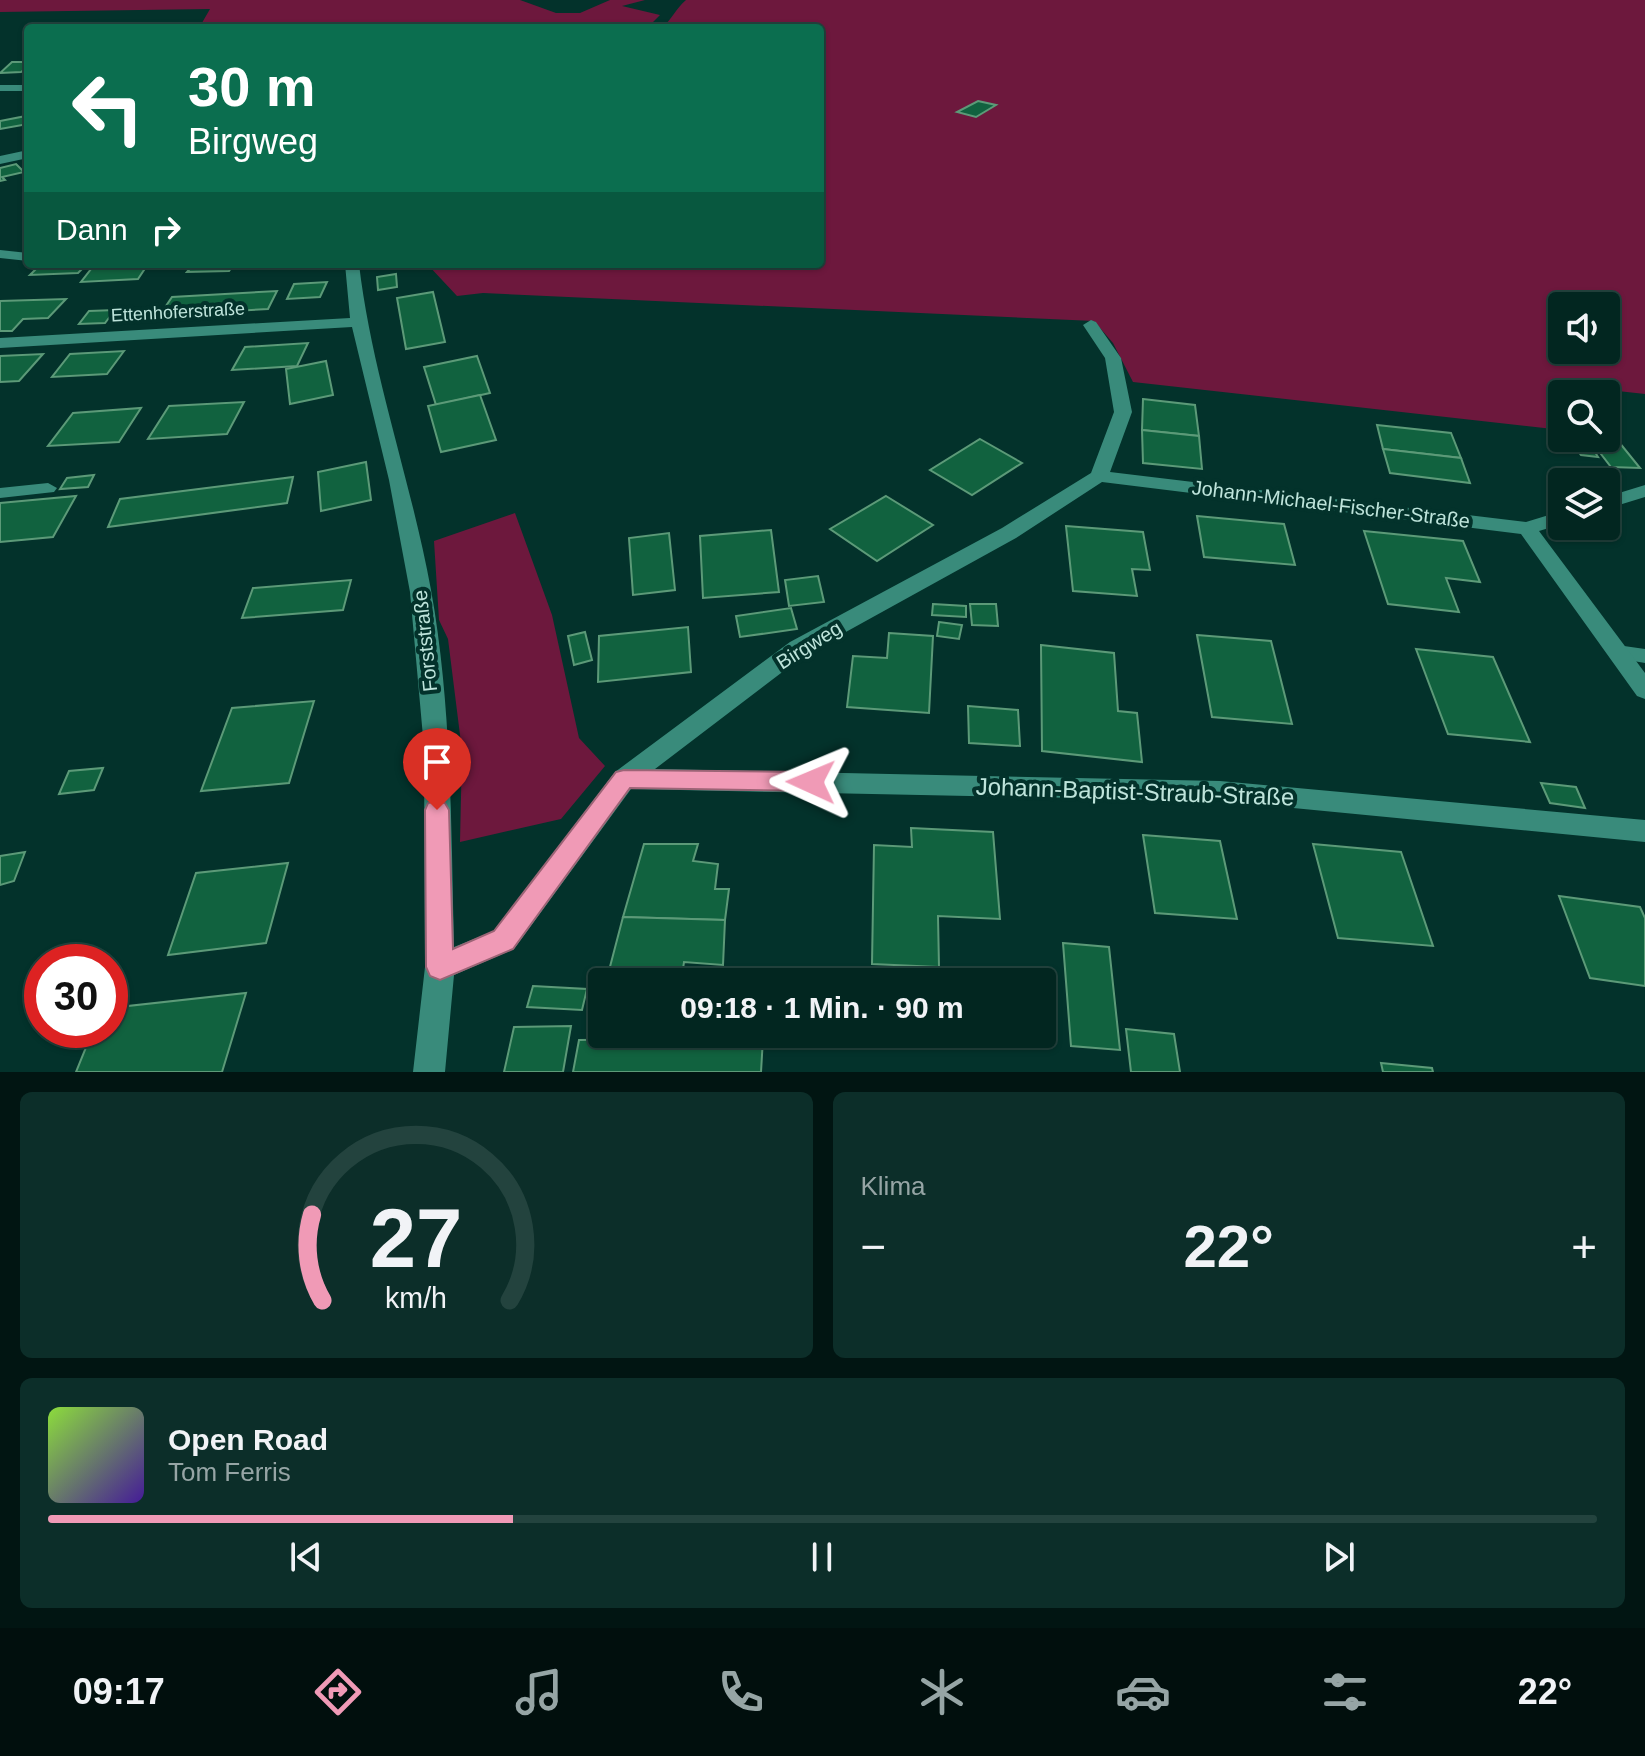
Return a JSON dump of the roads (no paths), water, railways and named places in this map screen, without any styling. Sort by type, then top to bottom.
[{"type":"street","points":[[0,88],[24,88]]},
{"type":"street","points":[[0,160],[24,155]]},
{"type":"street","name":"Forststraße","points":[[352,268],[358,322],[398,480],[421,592],[436,748],[440,967],[429,1072]]},
{"type":"street","name":"Ettenhoferstraße","points":[[0,343],[358,322]]},
{"type":"street","points":[[1091,325],[1113,358],[1123,412],[1099,476]]},
{"type":"street","name":"Birgweg","points":[[440,967],[504,940],[624,779],[798,648],[1009,533],[1099,476]]},
{"type":"street","name":"Johann-Michael-Fischer-Straße","points":[[1099,476],[1527,528],[1548,521]]},
{"type":"street","points":[[1620,499],[1645,491]]},
{"type":"street","points":[[1527,528],[1645,690]]},
{"type":"street","name":"Johann-Baptist-Straub-Straße","points":[[624,779],[1220,791],[1645,831]]},
{"type":"lane","points":[[0,254],[24,257]]},
{"type":"lane","points":[[0,493],[48,488]]},
{"type":"lane","points":[[1617,652],[1645,656]]}]
